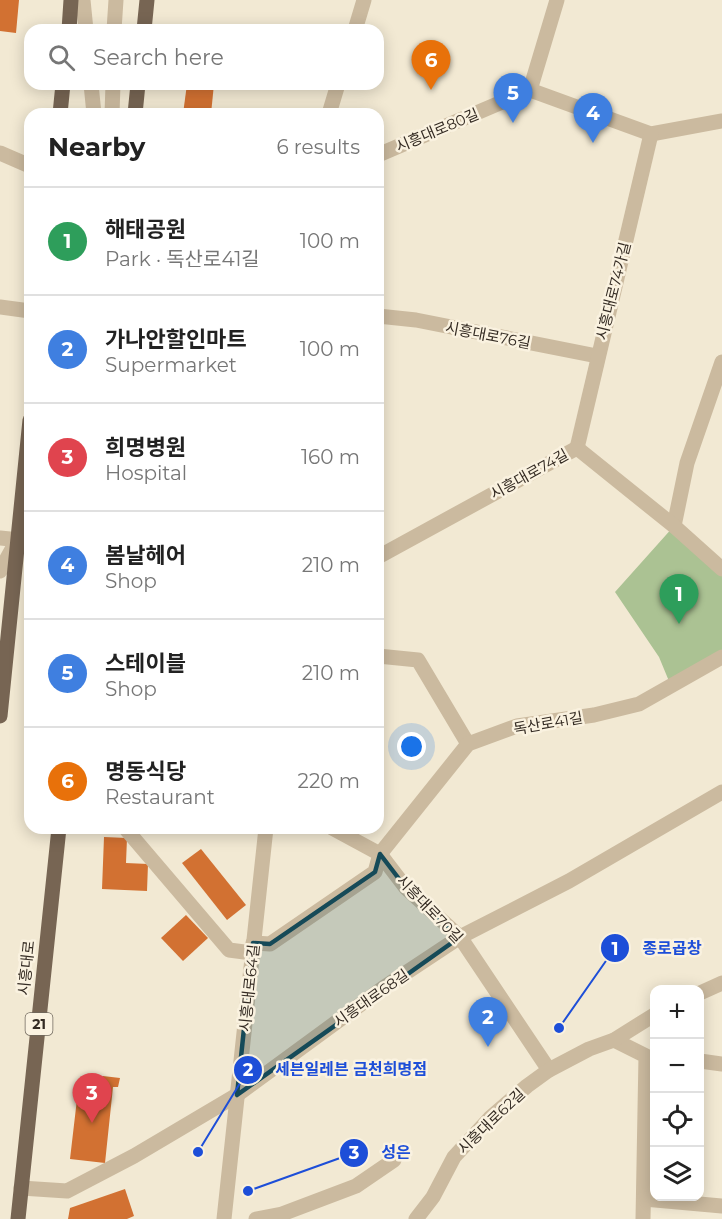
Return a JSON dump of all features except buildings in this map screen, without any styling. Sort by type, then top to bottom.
[{"type":"main road","points":[[70,24],[72,0]]},
{"type":"main road","points":[[145,24],[147,0]]},
{"type":"main road","points":[[61,108],[62,90]]},
{"type":"main road","points":[[136,108],[137,90]]},
{"type":"main road","points":[[0,716],[24,540]]},
{"type":"main road","name":"시흥대로","points":[[18,1219],[58,834]]},
{"type":"street","points":[[83,0],[85,24]]},
{"type":"street","points":[[114,24],[116,0]]},
{"type":"street","points":[[357,24],[364,0]]},
{"type":"street","points":[[557,0],[530,90],[651,134],[722,121]]},
{"type":"street","points":[[92,90],[93,108]]},
{"type":"street","points":[[112,108],[113,90]]},
{"type":"street","points":[[331,108],[336,90]]},
{"type":"street","name":"시흥대로80길","points":[[384,152],[530,90]]},
{"type":"street","name":"시흥대로74가길","points":[[577,448],[651,134]]},
{"type":"street","points":[[0,153],[24,163]]},
{"type":"street","points":[[0,307],[24,310]]},
{"type":"street","name":"시흥대로76길","points":[[384,317],[416,320],[597,356]]},
{"type":"street","points":[[674,526],[687,463],[722,362]]},
{"type":"street","name":"시흥대로74길","points":[[384,554],[577,448],[674,526],[722,569]]},
{"type":"street","points":[[0,538],[24,540]]},
{"type":"street","points":[[0,571],[24,540]]},
{"type":"street","points":[[130,834],[229,950],[270,944],[375,872],[380,854],[468,744],[418,660],[384,657]]},
{"type":"street","name":"독산로41길","points":[[468,744],[517,726],[594,715],[639,704],[722,657]]},
{"type":"street","name":"시흥대로68길","points":[[21,1188],[67,1191],[134,1156],[237,1095],[383,988],[460,937],[569,881],[722,792]]},
{"type":"street","name":"시흥대로64길","points":[[224,1219],[265,834]]},
{"type":"street","name":"시흥대로70길","points":[[343,834],[380,854],[406,888],[460,937],[549,1070]]},
{"type":"street","points":[[704,991],[722,983]]},
{"type":"street","name":"시흥대로62길","points":[[416,1219],[433,1197],[454,1157],[490,1118],[527,1086],[549,1070],[589,1049],[614,1040],[650,1018]]},
{"type":"street","points":[[614,1040],[650,1056],[643,1219]]},
{"type":"street","points":[[704,1062],[722,1064]]},
{"type":"street","points":[[256,1219],[282,1214],[356,1186],[394,1160]]},
{"type":"street","points":[[644,1199],[722,1206]]},
{"type":"street","points":[[427,1204],[435,1219]]},
{"type":"highlighted area","points":[[380,854],[406,888],[460,937],[237,1095],[253,943],[270,944],[375,872]]},
{"type":"green space","points":[[674,526],[722,569],[722,657],[671,686],[659,657],[615,592]]},
{"type":"place","name":"명동식당","points":[[431,90]]},
{"type":"place","name":"스테이블","points":[[513,123]]},
{"type":"place","name":"봄날헤어","points":[[593,143]]},
{"type":"place","name":"해태공원","points":[[679,624]]},
{"type":"place","name":"종로곱창","points":[[559,1028]]},
{"type":"place","name":"가나안할인마트","points":[[488,1047]]},
{"type":"place","name":"희명병원","points":[[92,1123]]},
{"type":"place","name":"세븐일레븐 금천희명점","points":[[198,1152]]},
{"type":"place","name":"성은","points":[[248,1191]]}]
